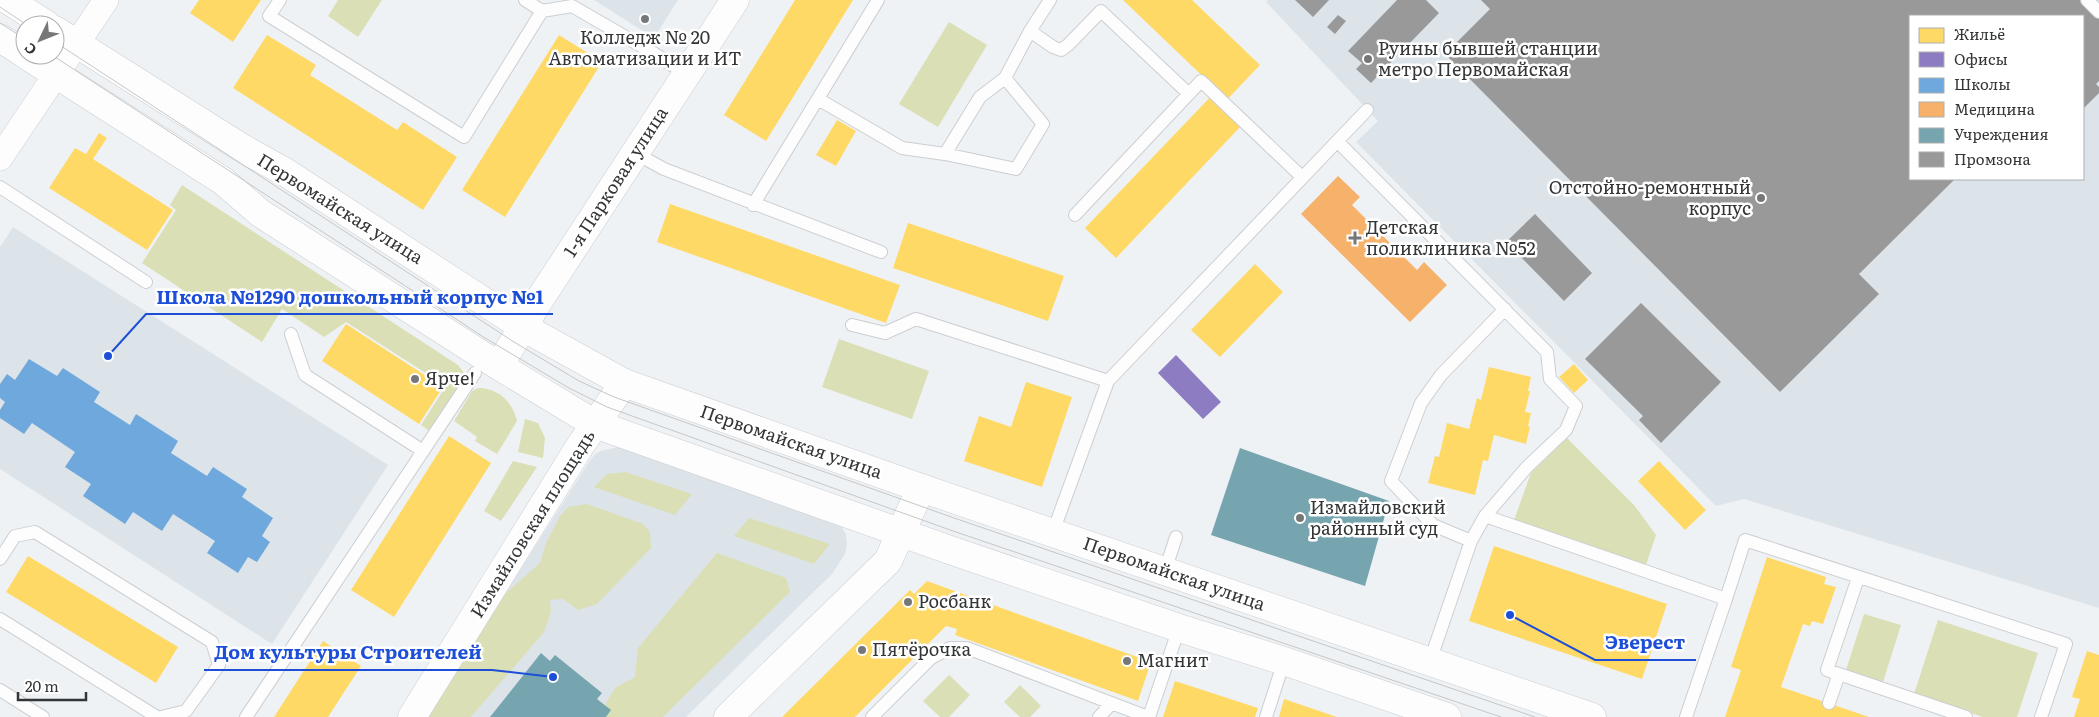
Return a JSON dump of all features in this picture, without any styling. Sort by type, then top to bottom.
[{"type":"main road","points":[[8,0],[31,15]]},
{"type":"main road","name":"1-я Парковая улица","points":[[487,370],[523,327],[686,74],[736,0]]},
{"type":"main road","name":"Первомайская улица","points":[[66,37],[242,148],[286,172],[523,327],[624,384],[921,488],[1592,717]]},
{"type":"main road","points":[[0,38],[15,48]]},
{"type":"main road","points":[[42,65],[223,181],[260,213],[487,370],[595,424],[1179,628],[1284,661],[1447,717]]},
{"type":"main road","name":"Измайловская площадь","points":[[412,717],[595,424],[624,384]]},
{"type":"main road","points":[[728,717],[888,561],[921,488]]},
{"type":"street","points":[[0,158],[57,74],[66,37],[106,0]]},
{"type":"lane","points":[[280,0],[269,16],[464,137],[542,10]]},
{"type":"lane","points":[[525,0],[542,10],[572,6],[686,74]]},
{"type":"lane","points":[[753,205],[878,0]]},
{"type":"lane","points":[[946,154],[980,97],[1005,78],[1030,31],[1050,0]]},
{"type":"lane","points":[[2087,0],[2099,12]]},
{"type":"lane","points":[[1030,31],[1053,48],[1061,50],[1100,11],[1189,94]]},
{"type":"lane","points":[[818,99],[902,148],[946,154],[1016,169],[1043,124],[1005,78]]},
{"type":"lane","points":[[1075,215],[1201,82],[1302,177]]},
{"type":"lane","points":[[1053,532],[1108,381],[1367,110]]},
{"type":"lane","points":[[1337,141],[1547,352],[1550,379],[1576,406],[1566,430],[1527,467],[1485,516],[1471,541],[1430,662]]},
{"type":"lane","points":[[635,153],[664,169],[753,205],[881,252]]},
{"type":"lane","points":[[0,187],[146,282]]},
{"type":"lane","points":[[1391,480],[1421,403],[1441,375],[1505,309]]},
{"type":"lane","points":[[852,325],[885,333],[916,318],[1108,381]]},
{"type":"lane","points":[[291,334],[305,375],[423,451]]},
{"type":"lane","points":[[246,717],[423,451],[487,370]]},
{"type":"lane","points":[[1385,464],[1391,480],[1433,525],[1471,541]]},
{"type":"lane","points":[[1485,516],[1726,598]]},
{"type":"lane","points":[[0,559],[15,536],[35,532],[212,642],[218,665],[186,711],[161,717]]},
{"type":"lane","points":[[1165,571],[1176,537]]},
{"type":"lane","points":[[1686,717],[1745,540],[2066,644],[2041,717]]},
{"type":"lane","points":[[1858,578],[1827,670],[1966,717]]},
{"type":"lane","points":[[0,619],[157,717]]},
{"type":"lane","points":[[872,717],[931,658],[950,648],[967,648],[1149,717],[1179,628]]},
{"type":"lane","points":[[1266,717],[1284,661]]},
{"type":"lane","points":[[1829,703],[1839,674]]},
{"type":"lane","points":[[0,690],[43,717]]},
{"type":"lane","points":[[1099,717],[1112,703]]},
{"type":"shaded area","name":"Колледж № 20 Автоматизации и ИТ","points":[[594,0],[678,0],[654,38]]},
{"type":"shaded area","points":[[1268,0],[2099,0],[2099,608],[1744,499],[1716,506],[1356,142],[1378,121],[1266,2]]},
{"type":"shaded area","points":[[13,227],[388,465],[272,644],[0,469],[0,247]]},
{"type":"shaded area","points":[[618,447],[630,449],[839,523],[846,534],[845,554],[832,574],[686,717],[427,717],[587,465],[595,454]]},
{"type":"green space","points":[[338,0],[382,0],[358,37],[328,16]]},
{"type":"green space","points":[[949,22],[987,45],[938,127],[899,104]]},
{"type":"green space","points":[[182,185],[458,365],[467,377],[431,432],[421,425],[446,386],[346,322],[324,337],[282,309],[262,342],[142,263],[176,210],[170,205]]},
{"type":"green space","points":[[839,339],[929,371],[912,419],[822,387]]},
{"type":"green space","points":[[478,388],[498,393],[508,402],[515,414],[517,421],[497,454],[475,441],[477,437],[454,421],[472,391]]},
{"type":"green space","points":[[525,419],[538,423],[545,438],[543,458],[518,452]]},
{"type":"green space","points":[[1567,438],[1634,505],[1656,535],[1646,565],[1514,520],[1531,473]]},
{"type":"green space","points":[[513,461],[537,467],[501,521],[484,511]]},
{"type":"green space","points":[[625,472],[692,494],[675,515],[594,487],[607,474]]},
{"type":"green space","points":[[587,504],[643,524],[650,532],[651,548],[597,604],[578,610],[563,599],[550,600],[551,612],[544,632],[471,717],[427,717],[506,593],[540,563],[546,543],[560,516],[568,507]]},
{"type":"green space","points":[[749,518],[830,544],[814,564],[734,536]]},
{"type":"green space","points":[[717,553],[786,578],[790,592],[663,717],[598,717],[615,688],[635,677],[638,648]]},
{"type":"green space","points":[[1864,614],[1901,625],[1883,682],[1846,670]]},
{"type":"green space","points":[[1938,620],[2038,653],[2017,717],[1983,717],[1914,694]]},
{"type":"green space","points":[[949,675],[970,695],[949,717],[940,717],[923,701]]},
{"type":"green space","points":[[1020,685],[1041,706],[1030,717],[1020,717],[1004,702]]},
{"type":"building: Жильё","points":[[199,0],[261,0],[233,42],[190,13]]},
{"type":"building: Жильё","points":[[795,0],[853,0],[766,141],[724,115]]},
{"type":"building: Жильё","points":[[1123,0],[1192,0],[1260,65],[1220,107],[1241,126],[1116,258],[1085,228],[1217,90]]},
{"type":"building: Жильё","points":[[267,35],[316,65],[310,75],[397,130],[403,122],[457,157],[423,210],[233,88]]},
{"type":"building: Жильё","points":[[559,35],[602,62],[505,217],[462,190]]},
{"type":"building: Жильё","points":[[837,120],[856,131],[836,166],[816,155]]},
{"type":"building: Жильё","points":[[99,133],[107,138],[93,159],[173,210],[147,250],[49,188],[75,148],[86,154]]},
{"type":"building: Жильё","points":[[670,204],[900,285],[886,323],[657,242]]},
{"type":"building: Жильё","points":[[908,223],[1064,276],[1048,321],[893,268]]},
{"type":"building: Жильё","points":[[1255,264],[1283,292],[1220,357],[1191,330]]},
{"type":"building: Жильё","points":[[346,324],[443,387],[419,424],[322,361]]},
{"type":"building: Жильё","points":[[1574,364],[1588,380],[1574,393],[1559,377]]},
{"type":"building: Жильё","points":[[1489,367],[1531,377],[1525,412],[1531,413],[1526,444],[1494,435],[1488,461],[1483,460],[1475,495],[1428,483],[1435,456],[1439,457],[1447,423],[1469,429],[1477,398],[1481,400]]},
{"type":"building: Жильё","points":[[1026,382],[1072,397],[1042,487],[964,461],[979,416],[1011,427]]},
{"type":"building: Жильё","points":[[449,436],[491,463],[394,617],[351,590]]},
{"type":"building: Жильё","points":[[1659,461],[1706,510],[1685,530],[1638,481]]},
{"type":"building: Жильё","points":[[1494,546],[1667,604],[1642,679],[1469,621]]},
{"type":"building: Жильё","points":[[28,556],[178,647],[156,683],[6,592]]},
{"type":"building: Жильё","points":[[1767,557],[1826,577],[1824,584],[1836,587],[1823,624],[1812,621],[1810,626],[1803,624],[1781,687],[1869,717],[1725,717],[1741,670],[1731,667]]},
{"type":"building: Жильё","points":[[927,581],[1151,662],[1138,701],[955,635],[957,629],[946,626],[855,717],[782,717],[910,590],[914,594]]},
{"type":"building: Жильё","points":[[323,641],[361,666],[328,717],[274,717]]},
{"type":"building: Жильё","points":[[2087,651],[2099,655],[2099,717],[2074,717],[2080,699],[2072,697]]},
{"type":"building: Жильё","points":[[1175,681],[1258,708],[1255,717],[1163,717]]},
{"type":"building: Жильё","points":[[1284,699],[1337,717],[1279,717]]},
{"type":"building: Офисы","points":[[1176,355],[1221,402],[1203,419],[1158,373]]},
{"type":"building: Школы","points":[[29,359],[57,376],[63,368],[100,392],[94,402],[130,425],[136,414],[178,441],[171,453],[207,476],[213,467],[247,489],[242,497],[273,518],[262,536],[270,542],[257,562],[248,557],[238,573],[207,553],[215,541],[173,514],[162,531],[133,512],[125,524],[83,496],[91,484],[65,467],[75,452],[32,423],[24,434],[0,418],[0,410],[5,402],[0,398],[0,384],[7,374],[15,380]]},
{"type":"building: Медицина","name":"Детская поликлиника №52","points":[[1338,176],[1360,197],[1352,205],[1417,270],[1424,262],[1447,285],[1410,322],[1301,214]]},
{"type":"building: Учреждения","name":"Измайловский районный суд","points":[[1240,448],[1389,501],[1365,586],[1211,535]]},
{"type":"building: Учреждения","points":[[541,653],[550,661],[555,655],[602,693],[597,699],[611,710],[606,717],[490,717]]},
{"type":"building: Промзона","points":[[1295,0],[1329,0],[1313,17]]},
{"type":"building: Промзона","points":[[1397,0],[1426,0],[1439,13],[1371,83],[1356,69],[1362,63],[1348,51]]},
{"type":"building: Промзона","name":"Отстойно-ремонтный корпус","points":[[1481,0],[2081,0],[2099,18],[2099,81],[2096,84],[2099,87],[2099,93],[2084,108],[2084,15],[1909,15],[1909,180],[1954,180],[1859,274],[1879,294],[1780,392],[1445,54],[1490,9]]},
{"type":"building: Промзона","points":[[1338,15],[1346,21],[1335,34],[1327,27]]},
{"type":"building: Промзона","points":[[1535,214],[1592,273],[1564,301],[1506,242]]},
{"type":"building: Промзона","points":[[1641,303],[1721,382],[1661,443],[1639,420],[1643,416],[1585,359]]},
{"type":"tram line","points":[[0,7],[15,17]]},
{"type":"tram line","points":[[0,23],[15,33]]},
{"type":"tram line","points":[[65,49],[514,342],[579,381],[614,397],[957,519],[1535,717]]},
{"type":"tram line","points":[[65,63],[485,338],[569,388],[607,407],[953,531],[1501,717]]},
{"type":"place","name":"Колледж № 20 Автоматизации и ИТ","points":[[645,19]]},
{"type":"place","name":"Руины бывшей станции метро Первомайская","points":[[1368,59]]},
{"type":"place","name":"Отстойно-ремонтный корпус","points":[[1761,198]]},
{"type":"place","name":"Детская поликлиника №52","points":[[1355,238]]},
{"type":"place","name":"Школа №1290 дошкольный корпус №1","points":[[108,356]]},
{"type":"place","name":"Ярче!","points":[[415,379]]},
{"type":"place","name":"Измайловский районный суд","points":[[1300,518]]},
{"type":"place","name":"Росбанк","points":[[908,602]]},
{"type":"place","name":"Эверест","points":[[1510,615]]},
{"type":"place","name":"Пятёрочка","points":[[862,650]]},
{"type":"place","name":"Магнит","points":[[1127,661]]},
{"type":"place","name":"Дом культуры Строителей","points":[[553,677]]}]
